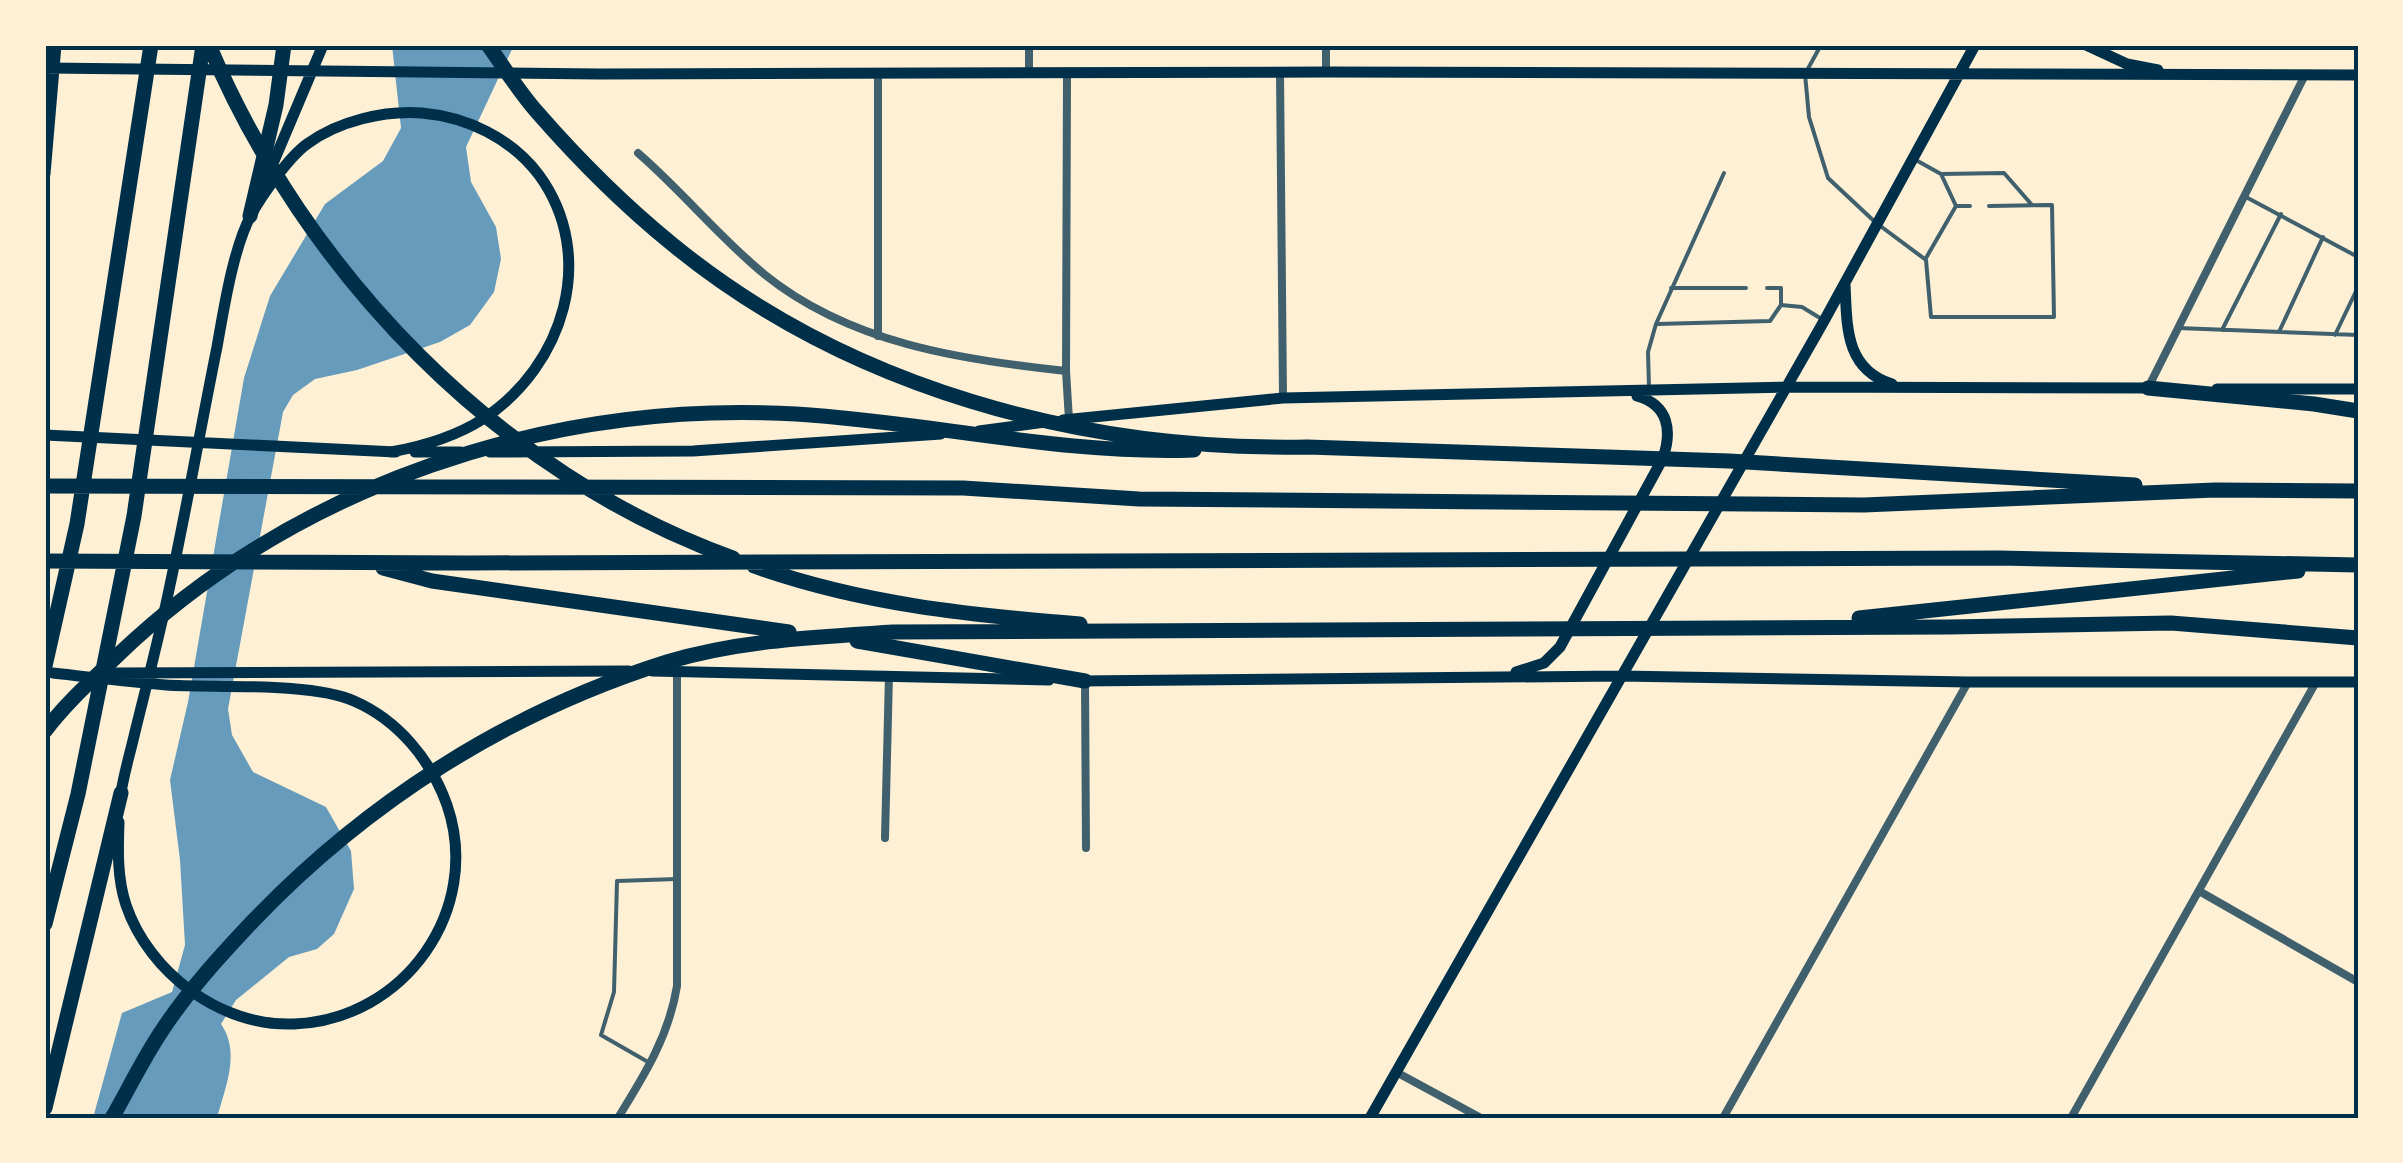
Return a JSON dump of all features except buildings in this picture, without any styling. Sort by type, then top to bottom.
[{"type":"highway","points":[[48,671],[77,524],[151,45]]},
{"type":"highway","points":[[45,924],[78,794],[134,516],[206,45]]},
{"type":"highway","points":[[206,45],[275,176],[358,292],[390,329],[493,421],[574,478],[650,523],[710,550],[858,597],[935,611],[1148,629]]},
{"type":"highway","points":[[250,216],[276,106],[284,45]]},
{"type":"highway","points":[[488,45],[535,110],[629,207],[674,246],[734,288],[818,338],[914,382],[1002,412],[1076,428],[1238,448]]},
{"type":"highway","points":[[2148,388],[2358,411]]},
{"type":"highway","points":[[45,731],[62,708],[149,626],[210,579],[309,518],[429,464],[543,432],[640,416],[776,414],[1153,451],[1307,447],[1855,468],[2216,490]]},
{"type":"highway","points":[[45,486],[963,488],[1139,499],[1864,505],[2216,490],[2358,491]]},
{"type":"highway","points":[[45,561],[2164,559],[2358,565]]},
{"type":"highway","points":[[360,562],[432,581],[894,646],[1085,681]]},
{"type":"highway","points":[[1810,625],[2358,565]]},
{"type":"highway","points":[[112,1118],[161,1032],[214,962],[320,856],[403,791],[553,703],[670,662],[770,640],[892,632],[2170,623],[2358,638]]},
{"type":"highway","points":[[45,1108],[121,793]]},
{"type":"main road","points":[[45,174],[56,45]]},
{"type":"main road","points":[[48,671],[164,684],[330,692],[376,712],[404,736],[430,767],[453,823],[456,858],[451,900],[434,942],[418,965],[388,991],[327,1019],[293,1024],[231,1014],[196,996],[171,974],[142,939],[126,906],[118,852],[121,793],[170,588],[228,286],[250,216],[323,45]]},
{"type":"main road","points":[[1370,1118],[1824,321],[1974,45]]},
{"type":"main road","points":[[2086,45],[2139,66],[2227,75]]},
{"type":"main road","points":[[45,68],[599,74],[2358,75]]},
{"type":"main road","points":[[250,216],[307,144],[378,114],[405,112],[444,115],[506,142],[529,162],[557,204],[570,266],[562,318],[550,345],[504,404],[441,440],[392,452]]},
{"type":"main road","points":[[1845,282],[1846,327],[1854,354],[1878,380],[1906,388]]},
{"type":"main road","points":[[45,435],[392,452],[692,452],[977,431],[1283,398],[1786,388],[2358,388]]},
{"type":"main road","points":[[1488,678],[1544,663],[1560,647],[1662,458],[1670,438],[1668,422],[1648,399],[1622,392]]},
{"type":"main road","points":[[48,671],[677,671],[1085,681],[1621,676],[1968,682],[2358,682]]},
{"type":"street","points":[[1028,72],[1029,45]]},
{"type":"street","points":[[1326,45],[1326,72]]},
{"type":"street","points":[[1068,72],[1069,420]]},
{"type":"street","points":[[1280,72],[1283,398]]},
{"type":"street","points":[[878,73],[878,336]]},
{"type":"street","points":[[2148,388],[2304,75]]},
{"type":"street","points":[[638,152],[767,277],[805,302],[878,336],[1008,365],[1066,371]]},
{"type":"street","points":[[618,1118],[651,1064],[673,1012],[677,986],[677,671]]},
{"type":"street","points":[[885,838],[889,675]]},
{"type":"street","points":[[1085,681],[1086,848]]},
{"type":"street","points":[[1723,1118],[1968,682]]},
{"type":"street","points":[[2072,1118],[2316,682]]},
{"type":"street","points":[[2199,890],[2358,982]]},
{"type":"street","points":[[1396,1072],[1481,1118]]},
{"type":"lane","points":[[1821,45],[1805,74],[1809,118],[1828,178],[1926,260]]},
{"type":"lane","points":[[1912,158],[1941,174],[2004,173],[2032,206]]},
{"type":"lane","points":[[1649,392],[1648,352],[1656,324],[1724,173]]},
{"type":"lane","points":[[1941,174],[1956,206]]},
{"type":"lane","points":[[2244,196],[2358,257]]},
{"type":"lane","points":[[1956,206],[1970,206]]},
{"type":"lane","points":[[1956,206],[1926,260],[1930,316],[2054,317],[2052,206],[1990,206]]},
{"type":"lane","points":[[2222,330],[2281,214]]},
{"type":"lane","points":[[2279,332],[2323,237]]},
{"type":"lane","points":[[2335,334],[2358,287]]},
{"type":"lane","points":[[1670,288],[1746,288]]},
{"type":"lane","points":[[1656,324],[1770,322],[1781,304],[1781,288],[1767,288]]},
{"type":"lane","points":[[1781,304],[1802,308],[1824,321]]},
{"type":"lane","points":[[2178,328],[2358,335]]},
{"type":"lane","points":[[651,1064],[601,1035],[614,992],[617,880],[677,878]]},
{"type":"water","points":[[392,45],[514,45],[466,147],[471,182],[496,227],[501,259],[494,292],[470,325],[440,342],[357,370],[315,379],[293,395],[283,412],[228,709],[232,735],[253,772],[326,807],[351,851],[354,889],[334,934],[317,949],[289,957],[236,1000],[221,1024],[231,1058],[217,1118],[93,1118],[122,1013],[172,992],[185,945],[170,780],[188,702],[244,378],[270,296],[325,204],[383,161],[401,128]]}]
